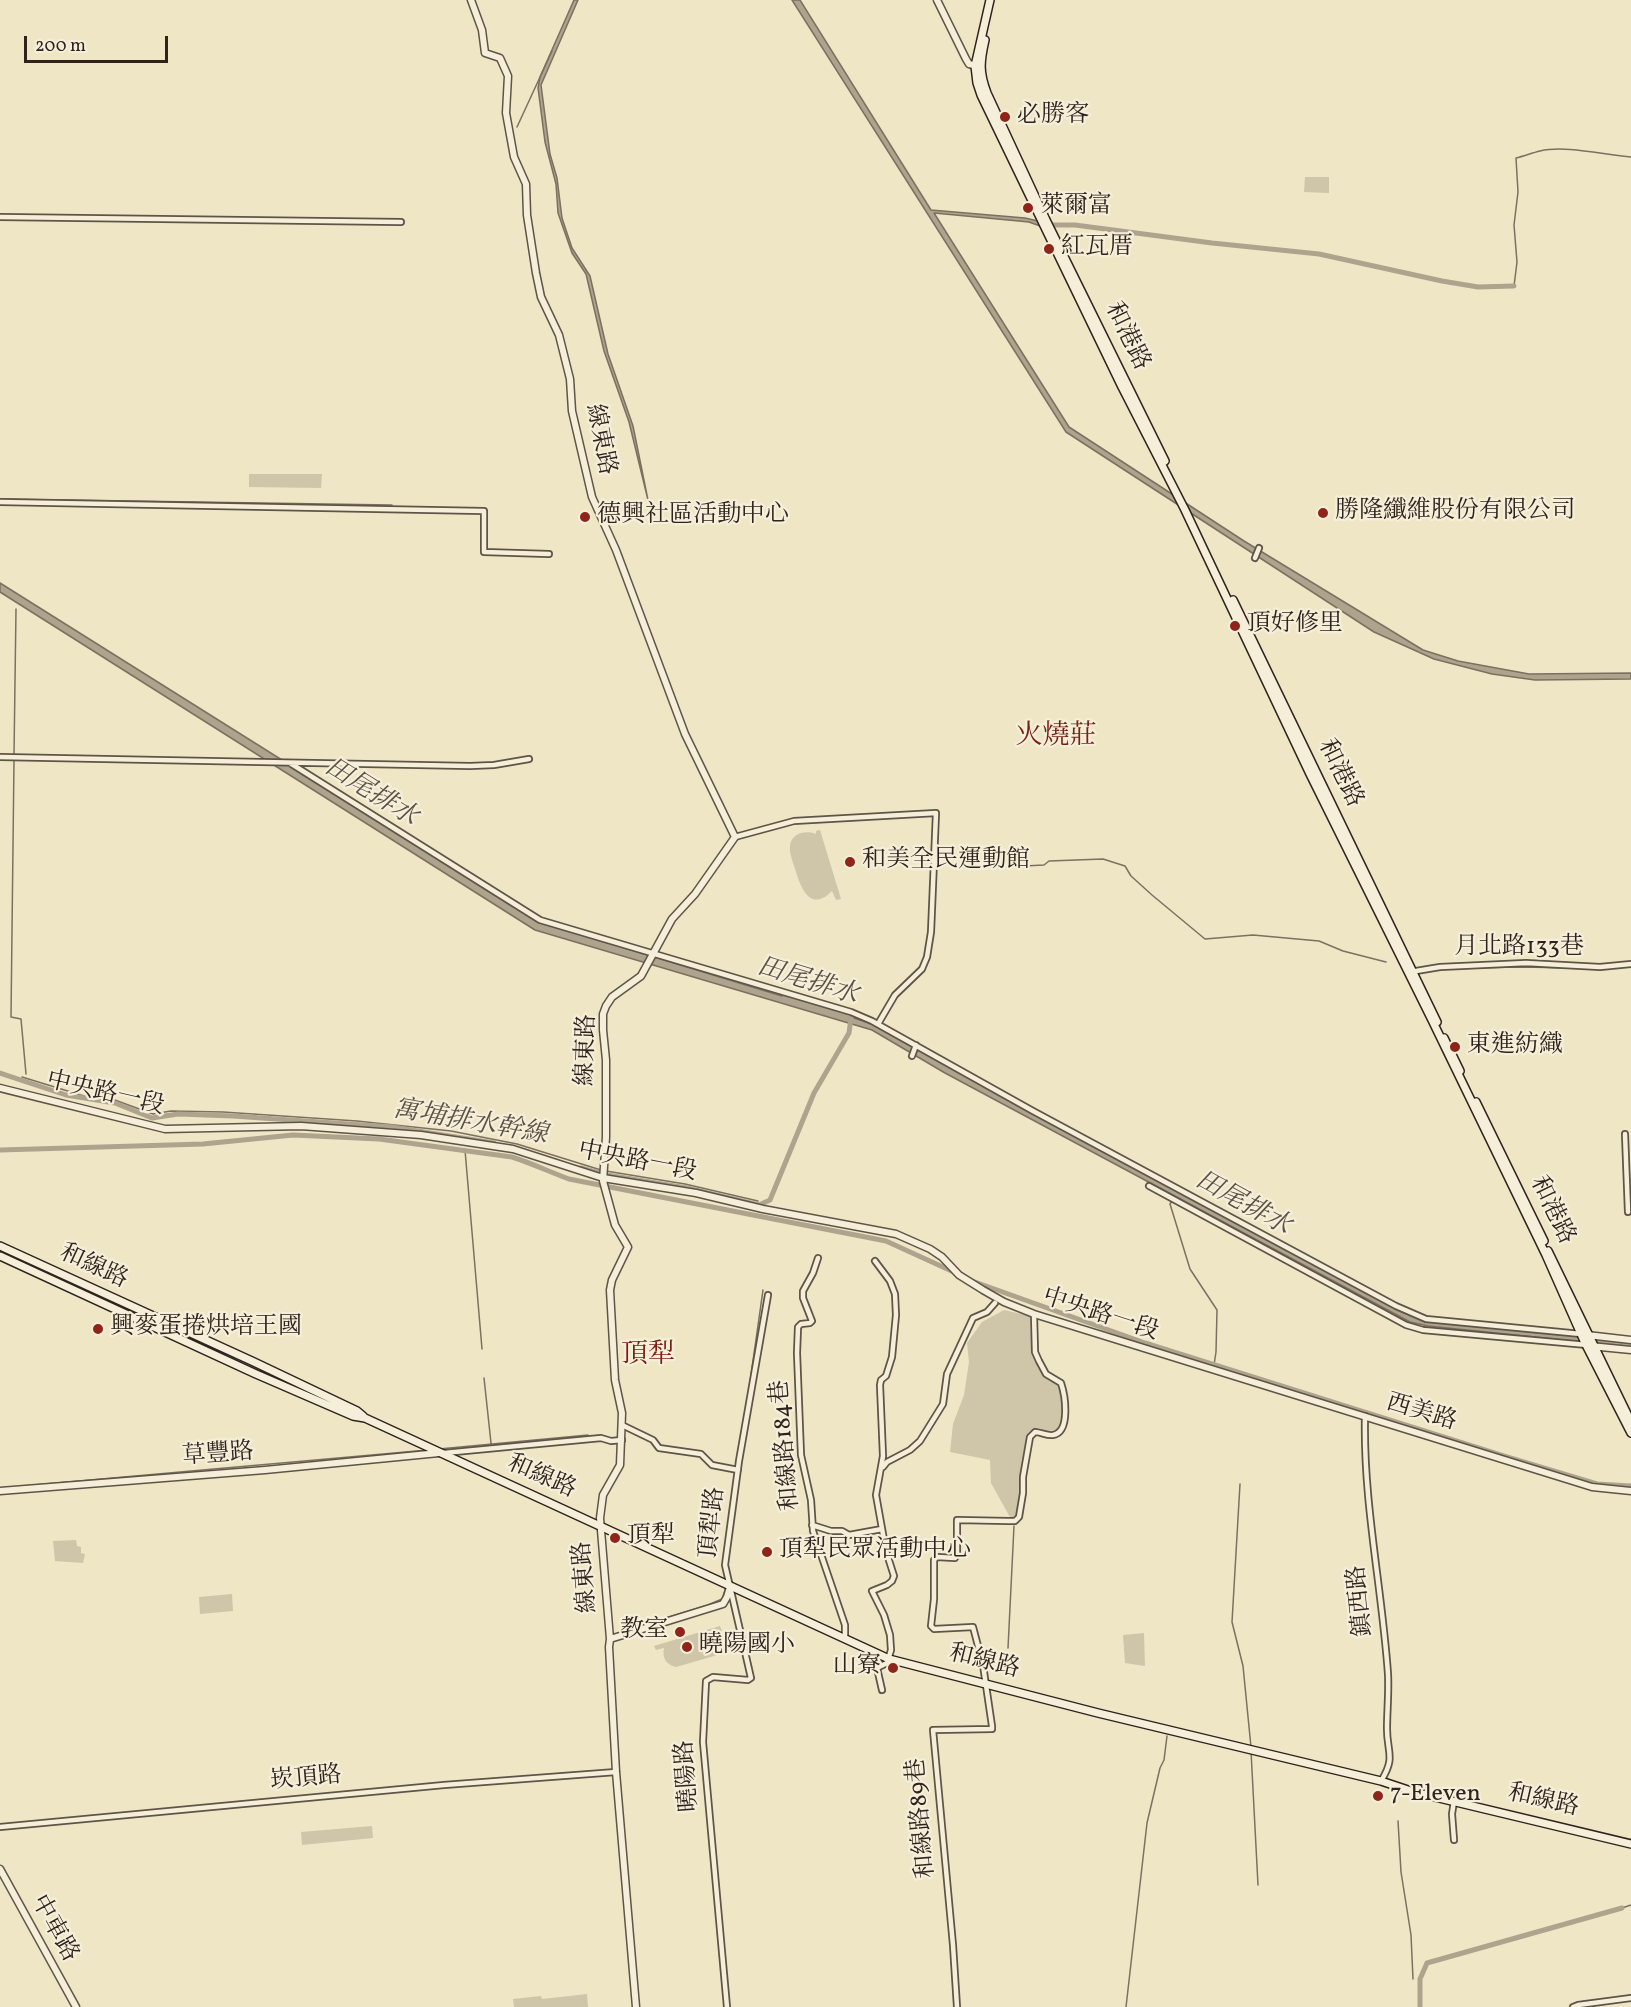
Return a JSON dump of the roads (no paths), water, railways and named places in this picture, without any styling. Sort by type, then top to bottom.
[{"type":"main road","points":[[977,66],[990,0]]},
{"type":"main road","points":[[977,66],[995,0]]},
{"type":"main road","name":"和港路","points":[[977,66],[1043,220],[1184,505],[1546,1255],[1631,1422]]},
{"type":"main road","name":"和線路","points":[[0,1246],[80,1288]]},
{"type":"main road","name":"和線路","points":[[0,1256],[262,1365],[357,1411],[364,1418],[889,1659],[1381,1781],[1414,1792],[1631,1844]]},
{"type":"main road","name":"和港路","points":[[1588,1340],[1631,1434]]},
{"type":"street","name":"線東路","points":[[471,0],[482,30],[485,53],[500,58],[507,70],[509,87],[506,113],[514,157],[526,184],[527,215],[539,289],[560,335],[570,378],[572,411],[592,497],[616,550],[686,734],[735,837],[695,894],[672,918],[641,976],[612,997],[603,1014],[606,1060],[604,1177],[615,1225],[627,1247],[612,1280],[610,1290],[615,1380],[622,1413],[620,1465],[603,1495],[600,1518],[610,1639],[616,1772],[636,2007]]},
{"type":"street","points":[[937,0],[969,64],[977,66]]},
{"type":"street","points":[[0,217],[401,222]]},
{"type":"street","points":[[0,502],[484,511],[484,552],[549,554]]},
{"type":"street","points":[[1255,558],[1258,548]]},
{"type":"street","points":[[0,757],[470,766],[494,765],[529,759]]},
{"type":"street","points":[[290,762],[540,920],[851,1012],[878,1024],[1396,1306],[1426,1319],[1588,1340],[1631,1350]]},
{"type":"street","points":[[735,837],[794,821],[936,813],[931,932],[927,957],[922,969],[895,995],[878,1024]]},
{"type":"street","name":"月北路133巷","points":[[1410,972],[1440,967],[1516,964],[1600,968],[1631,964]]},
{"type":"street","points":[[912,1056],[916,1046]]},
{"type":"street","name":"中央路一段","points":[[0,1088],[165,1129],[301,1126],[421,1135],[513,1149],[604,1177],[696,1193],[763,1209],[885,1232],[930,1249],[942,1257],[959,1275],[1004,1302],[1034,1314],[1201,1366]]},
{"type":"street","points":[[1625,1134],[1628,1212]]},
{"type":"street","points":[[1149,1186],[1406,1325],[1424,1330],[1588,1340],[1631,1340]]},
{"type":"street","name":"和線路184巷","points":[[818,1258],[802,1298],[812,1321],[798,1327],[801,1455],[811,1500],[814,1538],[845,1625],[845,1639]]},
{"type":"street","points":[[875,1261],[890,1281],[894,1293],[896,1315],[892,1357],[886,1376],[881,1380],[880,1385],[883,1456],[876,1495],[894,1576],[887,1586],[872,1591],[884,1615],[890,1635],[889,1659],[877,1668],[882,1689]]},
{"type":"street","name":"頂犁路","points":[[610,1639],[723,1604],[728,1598],[730,1587],[725,1565],[738,1470],[768,1295]]},
{"type":"street","points":[[881,1470],[887,1462],[910,1450],[920,1441],[943,1404],[947,1374],[973,1318],[987,1312],[995,1304]]},
{"type":"street","points":[[986,1684],[973,1627],[934,1629],[931,1626],[934,1560],[937,1557],[955,1557],[957,1554],[957,1521],[1015,1521],[1019,1517],[1030,1437],[1035,1432],[1057,1434],[1065,1423],[1061,1383],[1046,1374],[1035,1352],[1034,1314]]},
{"type":"street","points":[[1424,1330],[1426,1319]]},
{"type":"street","name":"西美路","points":[[1201,1366],[1592,1487],[1631,1491]]},
{"type":"street","name":"鎮西路","points":[[1365,1416],[1364,1442],[1368,1498],[1388,1677],[1387,1732],[1391,1753],[1389,1768],[1381,1781]]},
{"type":"street","name":"頂犁路","points":[[622,1425],[653,1440],[659,1448],[701,1454],[712,1465],[738,1470]]},
{"type":"street","points":[[439,1453],[601,1438],[611,1441],[622,1440]]},
{"type":"street","name":"草豐路","points":[[0,1491],[266,1470],[439,1453]]},
{"type":"street","points":[[812,1525],[831,1531],[842,1531],[849,1535],[882,1529]]},
{"type":"street","name":"曉陽路","points":[[727,2007],[703,1742],[706,1681],[713,1677],[748,1680],[751,1678],[730,1587]]},
{"type":"street","name":"和線路89巷","points":[[957,2007],[933,1730],[992,1729],[986,1684]]},
{"type":"street","name":"崁頂路","points":[[0,1827],[422,1787],[616,1772]]},
{"type":"street","points":[[1454,1801],[1452,1814],[1454,1840]]},
{"type":"street","name":"中車路","points":[[0,1869],[76,2007]]},
{"type":"street","points":[[1573,2007],[1631,1998]]},
{"type":"waterway","points":[[517,127],[552,51]]},
{"type":"waterway","points":[[1514,286],[1517,262],[1514,225],[1518,192],[1516,158],[1550,149],[1631,157]]},
{"type":"waterway","points":[[1047,225],[1075,225],[1319,254],[1478,287],[1514,286]]},
{"type":"waterway","points":[[0,499],[392,505]]},
{"type":"waterway","points":[[14,755],[16,609]]},
{"type":"waterway","points":[[14,760],[11,1017],[21,1019],[26,1074]]},
{"type":"waterway","points":[[1024,866],[1044,865],[1049,861],[1103,859],[1125,866],[1131,876],[1205,939],[1253,935],[1319,941],[1343,951],[1386,962]]},
{"type":"waterway","points":[[1466,968],[1573,968]]},
{"type":"waterway","name":"田尾排水","points":[[787,997],[845,1015]]},
{"type":"waterway","name":"寓埔排水幹線","points":[[581,1168],[607,1175],[687,1188],[759,1205],[770,1200],[814,1093],[849,1033],[851,1018]]},
{"type":"waterway","name":"寓埔排水幹線","points":[[0,1073],[66,1095],[115,1103],[152,1118],[178,1114],[233,1116],[392,1127],[494,1143]]},
{"type":"waterway","name":"寓埔排水幹線","points":[[22,1077],[84,1096],[112,1099],[153,1114],[171,1111],[223,1112],[357,1121],[451,1131],[517,1144],[601,1170]]},
{"type":"waterway","points":[[0,1150],[203,1144],[293,1135],[379,1139],[512,1157],[569,1179],[886,1241],[956,1273]]},
{"type":"waterway","points":[[465,1150],[482,1349]]},
{"type":"waterway","name":"寓埔排水幹線","points":[[606,1171],[685,1184],[758,1201]]},
{"type":"waterway","points":[[1172,1201],[1170,1204],[1190,1269],[1217,1310],[1214,1365]]},
{"type":"waterway","points":[[972,1281],[1145,1343],[1507,1457],[1597,1484],[1631,1486]]},
{"type":"waterway","points":[[748,1396],[763,1290]]},
{"type":"waterway","name":"田尾排水","points":[[1562,1338],[1631,1345]]},
{"type":"waterway","points":[[484,1378],[491,1443]]},
{"type":"waterway","points":[[439,1449],[588,1435]]},
{"type":"waterway","points":[[0,1488],[428,1450]]},
{"type":"waterway","points":[[1240,1484],[1232,1622],[1243,1666],[1251,1747]]},
{"type":"waterway","points":[[1008,1648],[1014,1526]]},
{"type":"waterway","points":[[723,1562],[727,1534]]},
{"type":"waterway","points":[[640,1626],[722,1599],[726,1587]]},
{"type":"waterway","points":[[1126,2007],[1147,1823],[1164,1760],[1167,1736]]},
{"type":"waterway","points":[[1251,1751],[1258,1885]]},
{"type":"waterway","points":[[1398,1821],[1401,1872],[1411,1935],[1413,1979]]},
{"type":"waterway","points":[[1622,1908],[1631,1905]]},
{"type":"waterway","points":[[1420,2007],[1420,1979],[1427,1963],[1622,1908]]},
{"type":"place","name":"必勝客","points":[[1005,117]]},
{"type":"place","name":"萊爾富","points":[[1028,208]]},
{"type":"place","name":"紅瓦厝","points":[[1049,249]]},
{"type":"place","name":"勝隆纖維股份有限公司","points":[[1323,513]]},
{"type":"place","name":"德興社區活動中心","points":[[585,517]]},
{"type":"place","name":"頂好修里","points":[[1235,626]]},
{"type":"place","name":"和美全民運動館","points":[[850,862]]},
{"type":"place","name":"東進紡織","points":[[1455,1047]]},
{"type":"place","name":"興麥蛋捲烘培王國","points":[[98,1329]]},
{"type":"place","name":"頂犁","points":[[615,1538]]},
{"type":"place","name":"頂犁民眾活動中心","points":[[767,1552]]},
{"type":"place","name":"教室","points":[[680,1632]]},
{"type":"place","name":"曉陽國小","points":[[687,1647]]},
{"type":"place","name":"山寮","points":[[893,1668]]},
{"type":"place","name":"7-Eleven","points":[[1378,1796]]},
{"type":"district","name":"火燒莊","points":[[1056,738]]},
{"type":"district","name":"頂犁","points":[[648,1357]]}]
